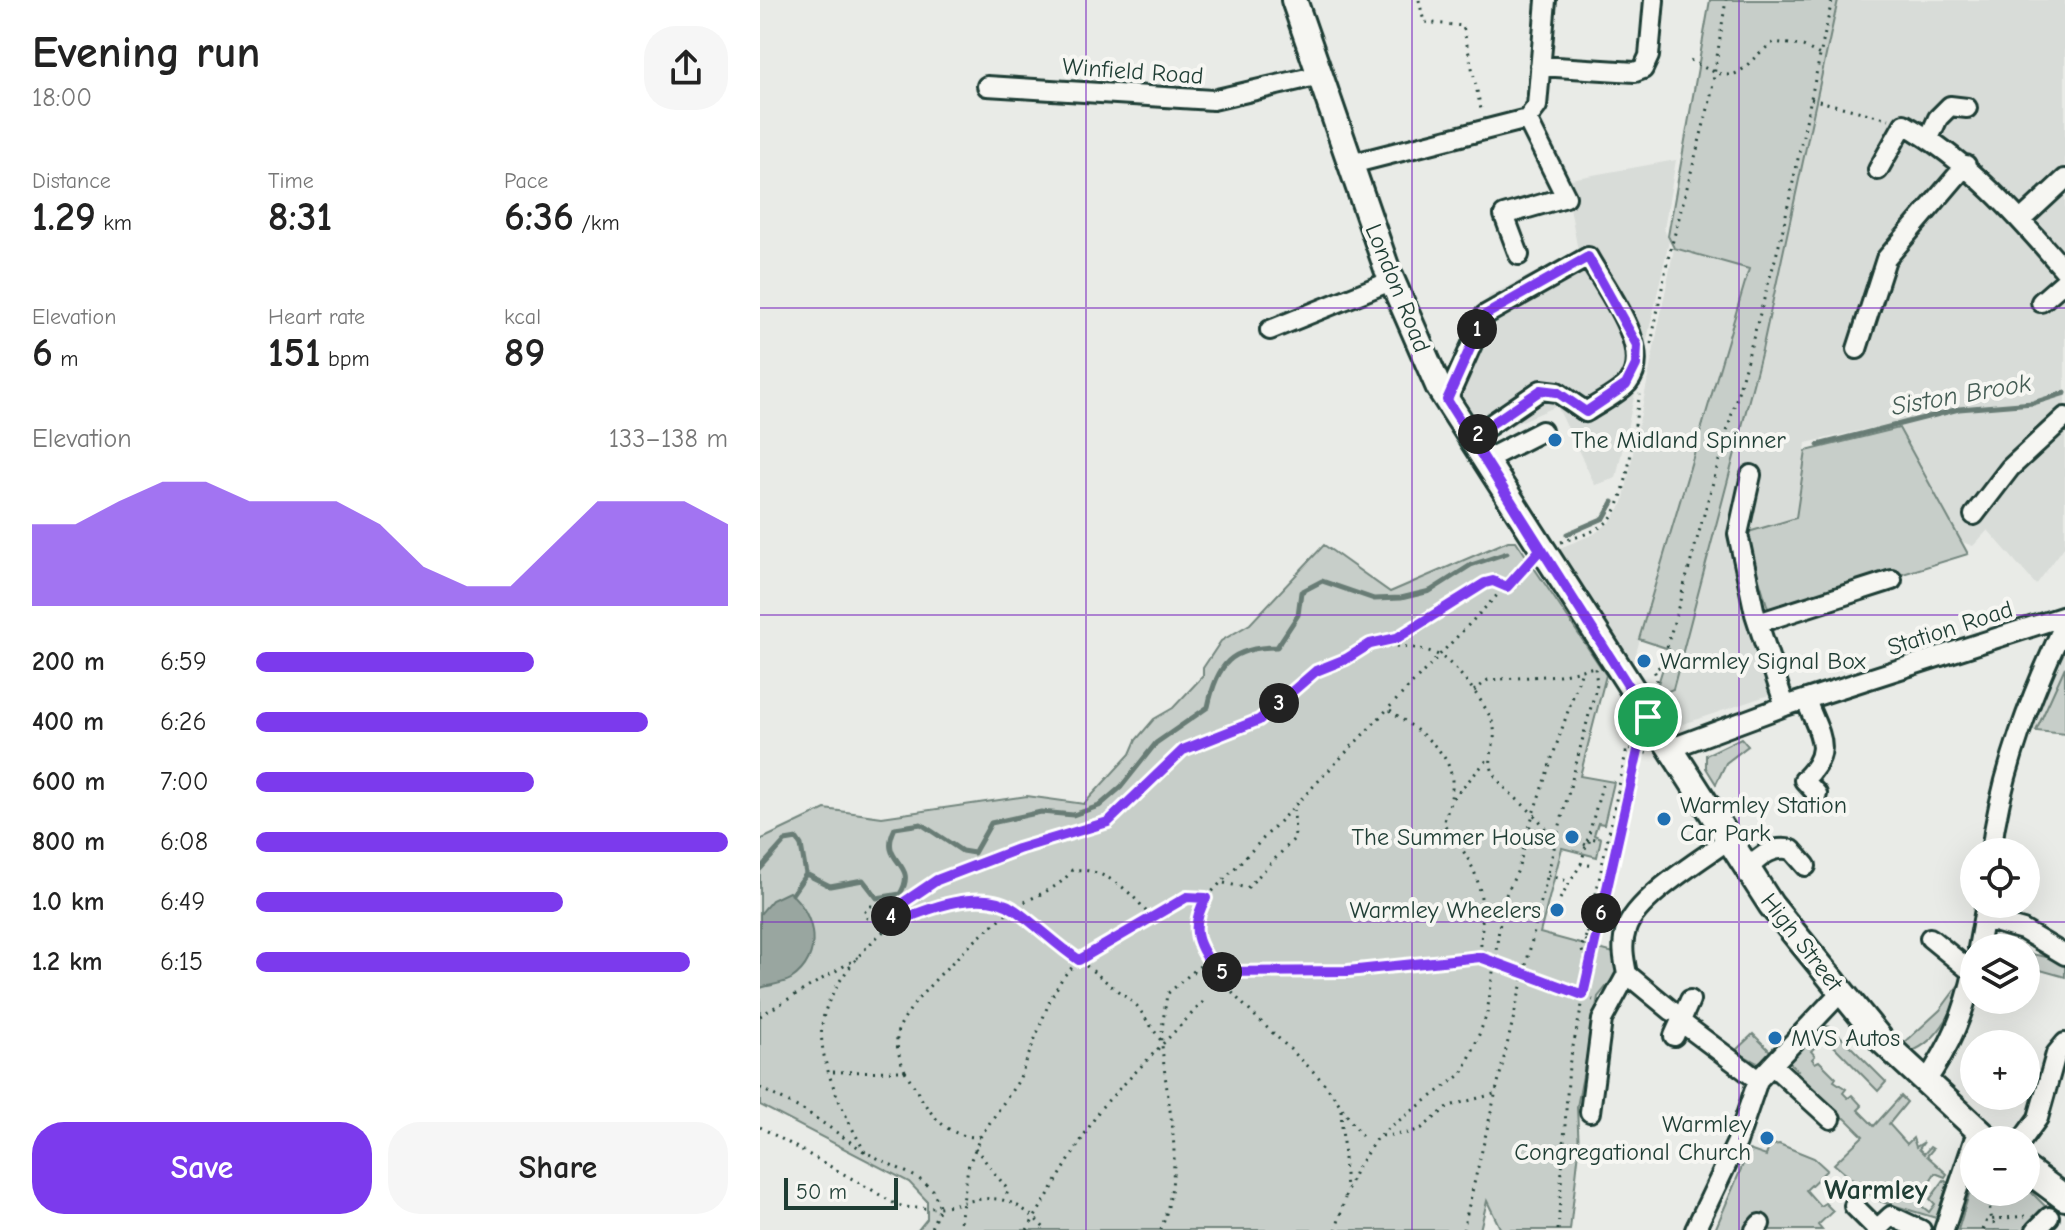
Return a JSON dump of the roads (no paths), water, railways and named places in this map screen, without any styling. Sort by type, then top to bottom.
[{"type":"main road","name":"London Road","points":[[1294,0],[1391,281],[1447,400],[1648,717]]},
{"type":"main road","name":"High Street","points":[[1648,717],[1747,869],[1840,993],[1966,1126]]},
{"type":"main road","points":[[2040,1179],[2065,1198]]},
{"type":"street","points":[[1351,164],[1527,119],[1537,106],[1546,0]]},
{"type":"street","points":[[1540,66],[1635,72],[1643,69],[1649,56],[1654,0]]},
{"type":"street","name":"Winfield Road","points":[[987,86],[1213,100],[1320,75]]},
{"type":"street","points":[[1929,138],[1938,118],[1951,103]]},
{"type":"street","points":[[1519,255],[1504,215],[1566,197],[1527,119]]},
{"type":"street","points":[[1878,170],[1904,124],[1966,165],[2021,220],[2065,271]]},
{"type":"street","points":[[1857,349],[1887,283],[1886,259],[1966,165]]},
{"type":"street","points":[[2021,220],[2065,179]]},
{"type":"street","points":[[1447,400],[1485,315],[1588,257],[1637,345],[1631,377],[1626,385],[1586,412],[1557,392],[1541,390],[1471,438]]},
{"type":"street","points":[[1270,330],[1391,281]]},
{"type":"street","points":[[2041,302],[2065,281]]},
{"type":"street","points":[[1974,515],[2010,468],[2065,417]]},
{"type":"street","points":[[1485,460],[1542,431]]},
{"type":"street","points":[[1751,475],[1738,534],[1758,623],[1785,706]]},
{"type":"street","points":[[1758,623],[1892,580]]},
{"type":"street","name":"Station Road","points":[[1669,749],[1785,706],[2065,616]]},
{"type":"street","points":[[1994,838],[2022,722],[2065,623]]},
{"type":"street","points":[[1806,700],[1824,746],[1818,766],[1804,780],[1817,794]]},
{"type":"street","points":[[1728,840],[1640,910],[1626,928],[1623,951],[1627,974],[1676,1023],[1758,1080]]},
{"type":"street","points":[[1747,869],[1769,850],[1778,848],[1792,850],[1806,866]]},
{"type":"street","points":[[1998,918],[2065,955]]},
{"type":"street","points":[[1930,938],[1960,960]]},
{"type":"street","points":[[1590,1112],[1602,1020],[1627,974]]},
{"type":"street","points":[[1695,1230],[1737,1142],[1758,1080],[1840,993]]},
{"type":"street","points":[[1676,1023],[1690,1000]]},
{"type":"street","points":[[1925,1083],[1950,1046],[1963,1014]]},
{"type":"street","points":[[2032,1126],[2038,1118],[2056,1054],[2065,1043]]},
{"type":"street","points":[[1772,1065],[1831,1119]]},
{"type":"street","points":[[1944,1230],[1960,1187]]},
{"type":"street","points":[[1854,1206],[1877,1230],[1891,1216],[1921,1230]]},
{"type":"waterway","name":"Siston Brook","points":[[1818,445],[1959,409],[2033,403],[2065,393]]},
{"type":"waterway","name":"Siston Brook","points":[[1567,534],[1604,518],[1613,502]]},
{"type":"waterway","name":"Siston Brook","points":[[792,894],[806,874],[830,886],[863,880],[877,898],[900,894],[905,875],[891,849],[895,828],[921,824],[962,851],[974,853],[991,823],[1041,812],[1073,815],[1099,806],[1121,787],[1156,743],[1208,707],[1216,679],[1229,661],[1248,650],[1277,647],[1298,615],[1301,592],[1322,581],[1374,599],[1401,598],[1430,591],[1471,565],[1507,553]]},
{"type":"waterway","name":"Siston Brook","points":[[760,869],[785,841],[797,839],[806,874]]},
{"type":"place","name":"The Midland Spinner","points":[[1555,440]]},
{"type":"place","name":"Warmley Signal Box","points":[[1644,661]]},
{"type":"place","name":"Warmley Station Car Park","points":[[1664,819]]},
{"type":"place","name":"The Summer House","points":[[1572,837]]},
{"type":"place","name":"Warmley Wheelers","points":[[1557,910]]},
{"type":"place","name":"MVS Autos","points":[[1775,1038]]},
{"type":"place","name":"Warmley Congregational Church","points":[[1767,1138]]},
{"type":"district","name":"Warmley","points":[[1876,1189]]}]
